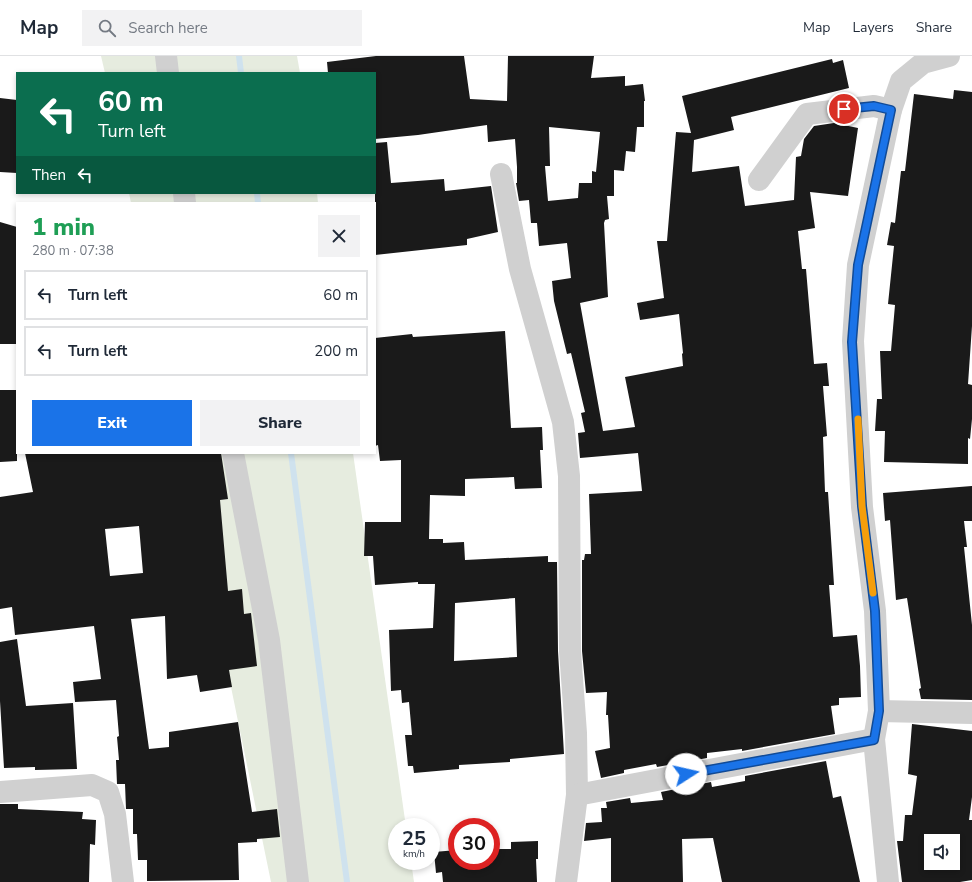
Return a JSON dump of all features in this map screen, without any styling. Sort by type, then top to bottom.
[{"type":"street","points":[[166,56],[168,72]]},
{"type":"street","points":[[888,882],[874,740],[879,711],[875,611],[862,506],[852,342],[858,265],[891,110],[901,81],[923,63],[949,56]]},
{"type":"street","points":[[759,180],[807,114],[874,106],[891,110]]},
{"type":"street","points":[[501,174],[520,269],[563,422],[569,476],[570,651],[576,733],[577,795],[566,882]]},
{"type":"street","points":[[233,454],[269,640],[298,882]]},
{"type":"street","points":[[879,711],[972,713]]},
{"type":"street","points":[[577,795],[874,740]]},
{"type":"street","points":[[0,792],[92,785],[108,792],[115,814],[123,882]]},
{"type":"shaded area","points":[[101,56],[297,56],[300,72],[105,72]]},
{"type":"shaded area","points":[[129,194],[317,194],[318,202],[131,202]]},
{"type":"shaded area","points":[[183,454],[353,454],[405,818],[388,818],[388,870],[412,870],[414,882],[271,882]]},
{"type":"building","points":[[376,56],[464,56],[470,99],[507,101],[508,56],[594,56],[591,78],[625,76],[625,86],[643,84],[645,101],[644,127],[637,127],[635,152],[626,151],[624,171],[614,170],[614,196],[607,196],[609,219],[605,220],[604,223],[608,297],[580,303],[603,431],[635,427],[625,377],[683,366],[679,314],[640,320],[637,303],[664,298],[657,241],[667,241],[676,132],[691,133],[682,96],[832,59],[833,63],[843,60],[849,88],[731,117],[734,130],[694,140],[692,172],[739,166],[745,206],[794,200],[796,157],[801,156],[804,139],[814,126],[834,123],[858,128],[848,196],[810,192],[815,228],[798,231],[802,269],[806,269],[814,364],[827,363],[829,386],[823,386],[827,436],[823,437],[825,492],[828,492],[834,585],[829,585],[833,637],[857,635],[860,666],[861,697],[839,698],[839,705],[831,706],[835,734],[742,751],[742,749],[707,753],[707,758],[657,767],[656,764],[624,770],[624,773],[601,778],[595,751],[610,748],[608,715],[606,715],[607,692],[586,693],[582,651],[582,560],[584,560],[585,554],[591,554],[589,494],[642,491],[638,453],[580,458],[578,433],[585,432],[581,413],[585,412],[571,353],[567,354],[554,301],[552,281],[571,278],[567,243],[539,246],[537,223],[531,223],[529,200],[519,201],[516,183],[517,167],[515,139],[488,142],[487,125],[418,135],[376,139],[376,72],[328,72],[327,62]],"holes":[[[549,127],[600,132],[596,172],[592,171],[592,183],[579,183],[578,198],[548,201],[545,166],[550,166]]]},
{"type":"building","points":[[954,90],[972,92],[972,326],[968,384],[972,385],[972,419],[970,439],[968,438],[968,464],[884,462],[885,431],[875,431],[877,399],[882,399],[880,351],[891,351],[895,305],[888,304],[894,246],[887,245],[891,222],[895,223],[901,171],[905,171],[914,94],[953,99]]},
{"type":"building","points":[[0,98],[16,100],[16,173],[0,172]]},
{"type":"building","points":[[387,142],[391,183],[444,179],[445,191],[491,186],[498,232],[467,239],[467,245],[376,255],[376,143]]},
{"type":"building","points":[[0,222],[16,227],[16,344],[0,344]]},
{"type":"building","points":[[505,331],[511,428],[542,427],[543,450],[540,450],[542,488],[515,489],[514,477],[465,479],[465,496],[430,495],[429,539],[443,539],[443,543],[464,542],[465,560],[548,556],[548,562],[557,562],[558,651],[564,754],[510,759],[510,762],[459,765],[459,769],[414,773],[413,766],[408,766],[405,735],[412,735],[409,702],[402,703],[401,690],[391,691],[389,630],[433,628],[435,584],[418,584],[418,582],[375,585],[373,556],[364,556],[365,522],[401,522],[401,460],[380,461],[378,445],[376,446],[376,338],[412,334],[413,337]],"holes":[[[515,598],[517,657],[454,661],[455,603]]]},
{"type":"building","points":[[0,390],[16,390],[17,461],[0,462]]},
{"type":"building","points":[[25,454],[221,454],[228,499],[220,500],[228,591],[242,589],[244,614],[251,613],[257,666],[229,670],[232,687],[200,692],[197,675],[167,679],[165,616],[131,619],[149,749],[169,747],[169,732],[238,722],[252,812],[277,809],[280,837],[257,839],[257,842],[238,843],[239,880],[147,881],[147,860],[138,860],[137,834],[133,834],[133,809],[126,809],[125,784],[117,784],[116,760],[119,760],[117,737],[119,736],[116,700],[75,702],[73,682],[101,679],[94,626],[15,635],[12,607],[0,609],[0,497],[33,492]],"holes":[[[139,526],[143,573],[110,576],[105,529]]]},
{"type":"building","points":[[972,486],[972,521],[964,521],[967,547],[964,547],[972,625],[972,700],[921,699],[919,689],[921,688],[907,598],[896,600],[890,520],[885,521],[883,493]]},
{"type":"building","points":[[17,639],[26,706],[73,703],[77,769],[35,770],[35,767],[4,768],[0,701],[0,642]]},
{"type":"building","points":[[912,724],[972,731],[972,797],[969,820],[972,820],[972,880],[960,882],[902,882],[897,841],[903,841],[905,815],[912,815],[917,776],[908,774]]},
{"type":"building","points":[[826,761],[833,798],[841,796],[860,882],[722,882],[713,838],[682,839],[683,882],[611,882],[611,838],[584,841],[586,823],[602,822],[601,808],[607,808],[606,802],[630,798],[631,803],[663,800],[661,792],[711,782],[712,787],[745,781],[745,776]]},
{"type":"building","points":[[0,804],[18,804],[18,809],[83,812],[82,819],[96,820],[95,845],[90,844],[89,882],[0,882]]},
{"type":"building","points":[[538,841],[538,859],[536,859],[537,882],[443,882],[442,872],[436,873],[436,870],[440,870],[440,851],[448,851],[448,870],[500,870],[500,849],[511,849],[511,842]]},
{"type":"waterway","points":[[239,56],[241,72]]},
{"type":"waterway","points":[[257,194],[258,202]]},
{"type":"waterway","points":[[291,454],[347,882]]},
{"type":"slow traffic","points":[[858,419],[862,506],[873,593]]},
{"type":"route","points":[[686,774],[874,740],[879,711],[875,611],[862,506],[852,342],[858,265],[891,110],[874,106],[844,109]]}]
